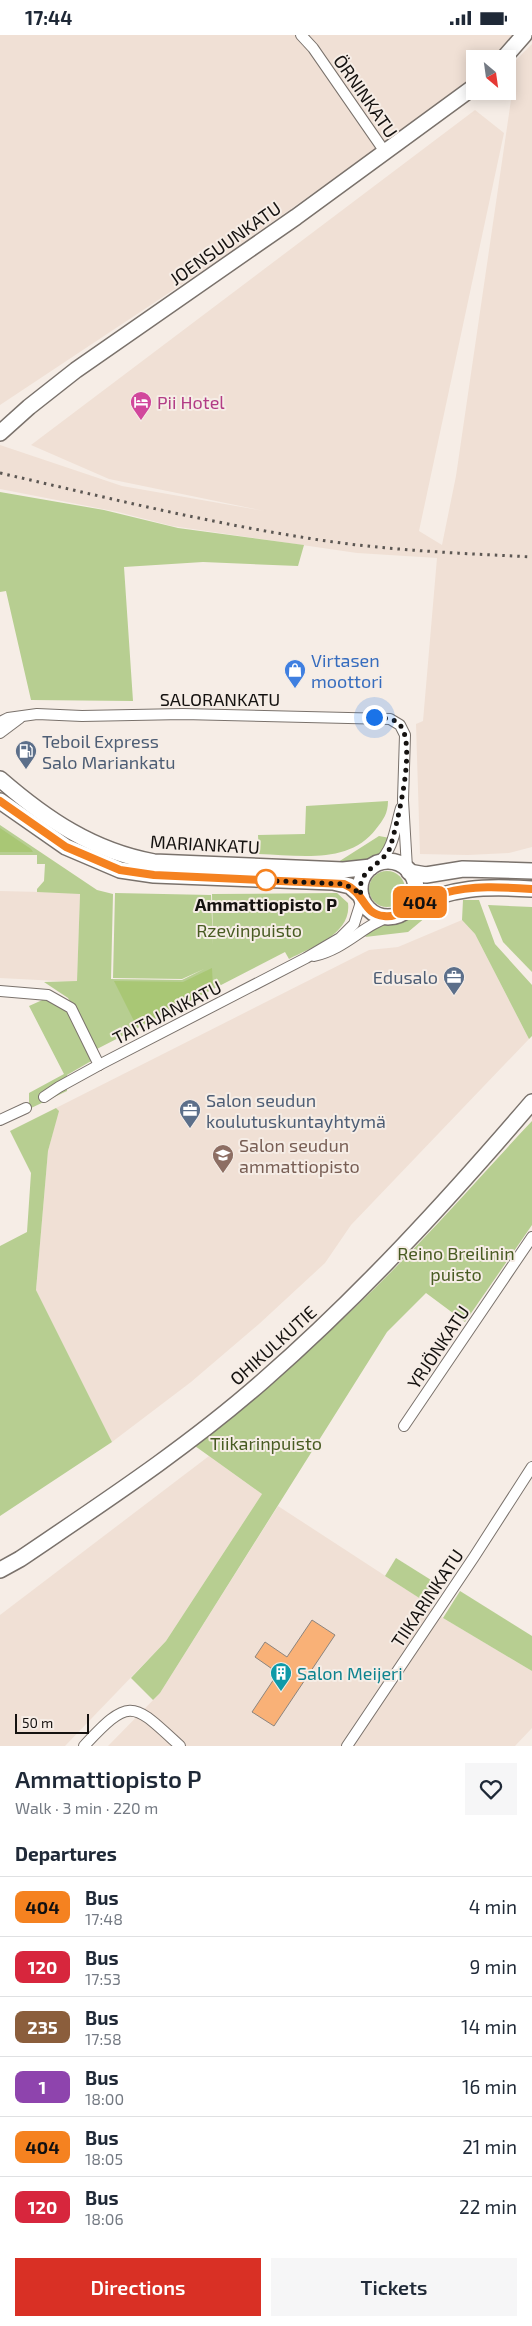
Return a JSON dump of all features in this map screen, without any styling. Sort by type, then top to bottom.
[{"type":"main road","points":[[512,50],[524,35]]},
{"type":"main road","name":"JOENSUUNKATU","points":[[0,433],[76,369],[385,152],[466,93]]},
{"type":"main road","name":"MARIANKATU","points":[[0,779],[59,826],[108,850],[137,859],[154,862],[344,870],[374,865]]},
{"type":"main road","name":"MARIANKATU","points":[[0,801],[66,847],[120,870],[154,875],[333,883],[350,887],[361,897]]},
{"type":"main road","points":[[532,871],[463,869],[426,875],[408,870],[393,861],[374,865],[362,879],[361,897],[374,913],[383,916],[393,916],[433,897],[468,888],[532,889]]},
{"type":"main road","points":[[408,870],[416,889],[409,907]]},
{"type":"main road","name":"OHIKULKUTIE","points":[[0,1570],[20,1559],[154,1468],[263,1381],[309,1339],[421,1228],[532,1102]]},
{"type":"street","name":"ÖRNINKATU","points":[[301,35],[313,48],[385,152]]},
{"type":"street","name":"SALORANKATU","points":[[0,722],[37,714],[82,716],[183,714],[390,719],[400,725],[405,735],[403,800],[408,870]]},
{"type":"street","points":[[0,733],[23,716]]},
{"type":"street","name":"SALORANKATU","points":[[374,865],[387,855],[403,800]]},
{"type":"street","name":"TAITAJANKATU","points":[[44,1097],[99,1065],[306,958],[340,937],[351,928],[361,897]]},
{"type":"street","name":"TAITAJANKATU","points":[[306,958],[340,947],[373,923],[393,916]]},
{"type":"street","points":[[0,991],[48,995],[71,1008],[99,1065]]},
{"type":"street","points":[[0,1120],[26,1108]]},
{"type":"street","name":"YRJÖNKATU","points":[[404,1426],[532,1237]]},
{"type":"street","name":"TIIKARINKATU","points":[[347,1746],[532,1467]]},
{"type":"street","points":[[84,1746],[104,1725],[115,1716],[128,1710],[145,1714],[180,1746]]},
{"type":"shaded area","points":[[0,35],[512,35],[499,50],[466,50],[466,82],[402,131],[208,267],[0,405]]},
{"type":"shaded area","points":[[532,44],[532,847],[509,853],[468,855],[420,854],[416,724],[423,721],[437,558],[357,553],[172,526],[118,512],[0,489],[0,445],[122,486],[264,511],[109,479],[31,445],[475,110],[504,133],[419,531],[442,545],[456,476],[511,100],[516,100],[516,60]]},
{"type":"shaded area","points":[[0,891],[80,893],[77,982],[0,978]]},
{"type":"shaded area","name":"Salon seudun ammattiopisto","points":[[462,920],[475,934],[529,1039],[351,1225],[325,1263],[259,1324],[191,1382],[112,1442],[36,1290],[48,1151],[58,1112],[56,1108],[369,950],[398,947]]},
{"type":"shaded area","points":[[209,1456],[262,1494],[166,1641],[65,1746],[0,1746],[0,1615]]},
{"type":"shaded area","points":[[278,1506],[427,1603],[443,1618],[532,1671],[532,1728],[515,1746],[108,1746],[160,1693]]},
{"type":"green space","points":[[0,492],[104,510],[178,528],[304,545],[298,566],[203,562],[124,567],[133,701],[31,700],[6,591],[0,592]]},
{"type":"green space","points":[[388,801],[386,813],[379,826],[365,840],[352,848],[322,855],[259,854],[258,835],[305,834],[306,806]]},
{"type":"green space","name":"Rzevinpuisto","points":[[0,825],[97,890],[113,894],[111,979],[182,980],[204,969],[182,979],[113,978],[115,893],[211,895],[213,945],[212,894],[337,893],[348,903],[348,914],[344,923],[337,931],[319,944],[289,959],[285,952],[97,1049],[68,998],[44,982],[77,981],[80,894],[37,892],[37,889],[44,881],[45,864],[37,864],[37,855],[0,855]]},
{"type":"green space","points":[[0,828],[31,849],[33,852],[0,852]]},
{"type":"green space","points":[[379,836],[390,838],[381,854],[375,859],[361,863],[335,864]]},
{"type":"green space","points":[[387,871],[394,872],[400,876],[404,882],[404,896],[400,902],[394,906],[387,907],[380,906],[374,902],[370,896],[369,889],[370,882],[374,876],[380,872]]},
{"type":"green space","points":[[463,900],[479,900],[495,944],[532,985],[532,1036],[529,1039],[475,934],[462,920]]},
{"type":"green space","points":[[444,902],[408,932],[365,937],[379,923],[399,918],[418,907]]},
{"type":"green space","points":[[488,905],[532,907],[532,972],[503,942]]},
{"type":"green space","points":[[212,968],[213,988],[137,1027],[114,981],[183,982]]},
{"type":"green space","points":[[49,997],[69,1010],[93,1060],[67,1075],[67,1091],[29,1109],[29,1093],[64,1074],[29,1006]]},
{"type":"green space","points":[[56,1108],[59,1111],[48,1151],[36,1290],[112,1442],[0,1516],[0,1246],[27,1232],[31,1173],[10,1131]]},
{"type":"green space","name":"Tiikarinpuisto","points":[[532,1121],[532,1225],[465,1322],[426,1293],[387,1332],[160,1693],[153,1700],[131,1678],[166,1641],[262,1494],[195,1446],[295,1362],[367,1296],[426,1236]]},
{"type":"green space","points":[[396,1558],[439,1585],[427,1603],[385,1576]]},
{"type":"green space","points":[[460,1591],[532,1636],[532,1671],[443,1618]]},
{"type":"building","name":"Salon Meijeri","points":[[312,1620],[335,1635],[274,1726],[252,1712],[278,1673],[255,1657],[265,1642],[287,1657]]},
{"type":"railway","points":[[0,473],[188,516],[263,531],[387,548],[532,557]]},
{"type":"bus line","name":"404","points":[[0,801],[52,839],[90,859],[120,870],[154,875],[344,884],[359,893],[369,909],[383,916],[393,916],[433,897],[468,888],[532,889]]},
{"type":"place","name":"Pii Hotel","points":[[141,421]]},
{"type":"place","name":"Virtasen moottori","points":[[295,689]]},
{"type":"place","name":"Teboil Express Salo Mariankatu","points":[[26,770]]},
{"type":"place","name":"Ammattiopisto P","points":[[266,880]]},
{"type":"place","name":"Edusalo","points":[[454,996]]},
{"type":"place","name":"Salon seudun koulutuskuntayhtymä","points":[[190,1129]]},
{"type":"place","name":"Salon seudun ammattiopisto","points":[[223,1174]]},
{"type":"place","name":"Salon Meijeri","points":[[281,1692]]},
{"type":"route","points":[[266,880],[258,880],[344,884],[361,895],[360,886],[365,872],[387,855],[403,800],[406,752],[405,735],[397,722],[374,717]]},
{"type":"park label","name":"Reino Breilinin puisto","points":[[456,1264]]}]
